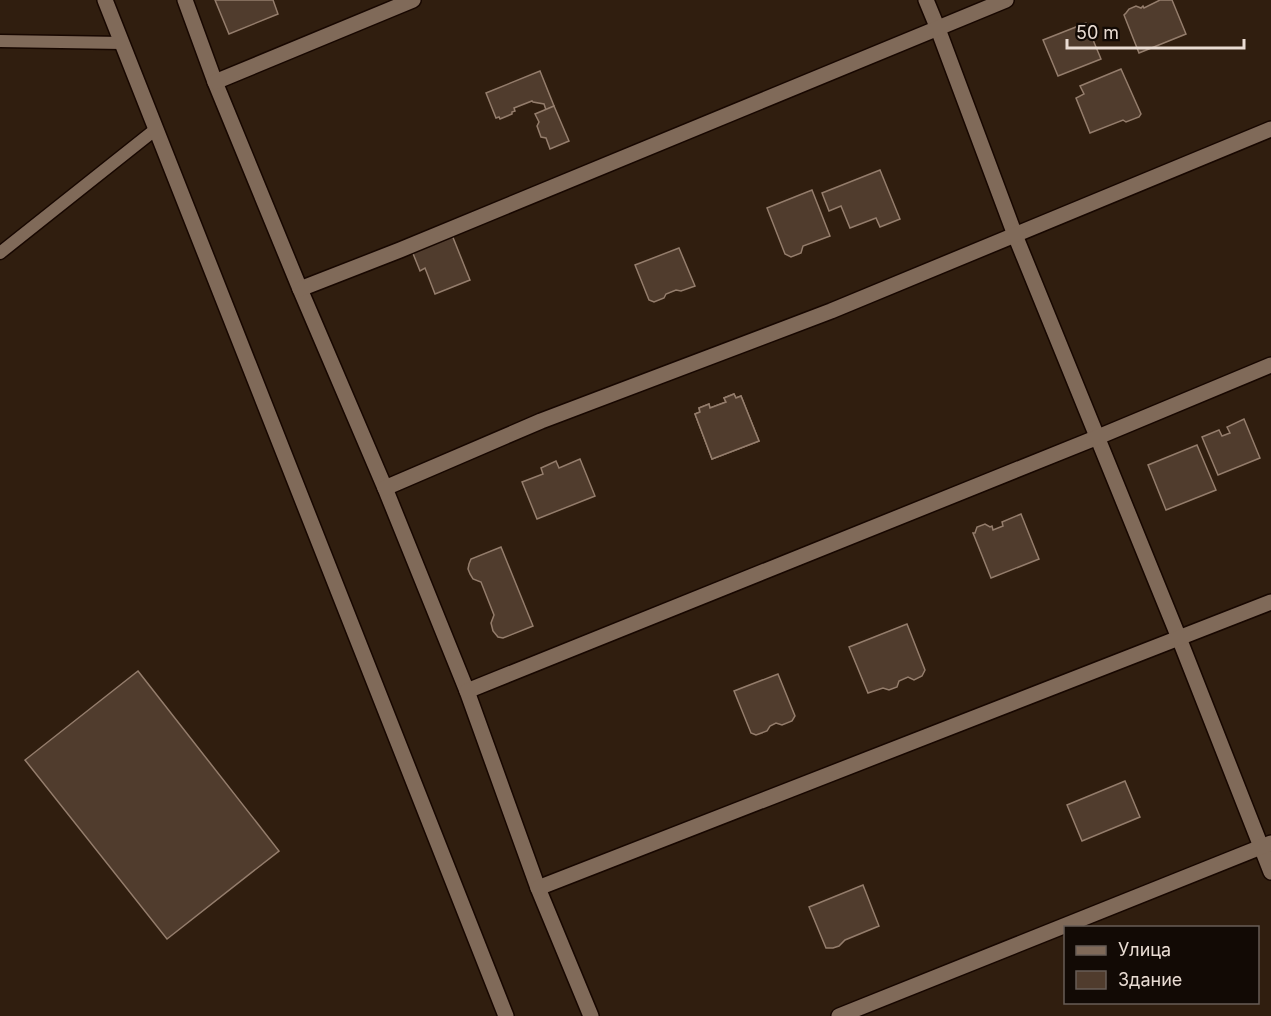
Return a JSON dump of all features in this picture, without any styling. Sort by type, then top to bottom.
[{"type":"street","points":[[105,0],[506,1016]]},
{"type":"street","points":[[185,0],[215,82],[300,289],[386,488],[467,691],[538,888],[591,1016]]},
{"type":"street","points":[[215,82],[412,0]]},
{"type":"street","points":[[926,0],[1015,235],[1266,845],[1271,872]]},
{"type":"street","points":[[300,289],[1006,0]]},
{"type":"street","points":[[386,488],[540,421],[831,310],[1271,129]]},
{"type":"street","points":[[467,691],[1271,365]]},
{"type":"street","points":[[538,888],[1271,602]]},
{"type":"street","points":[[839,1016],[1266,845]]},
{"type":"lane","points":[[0,41],[122,43]]},
{"type":"lane","points":[[0,253],[156,129]]},
{"type":"building","points":[[215,0],[273,0],[278,14],[229,34]]},
{"type":"building","points":[[1160,0],[1172,0],[1186,34],[1139,53],[1124,15],[1136,6],[1144,8]]},
{"type":"building","points":[[1086,23],[1101,59],[1058,76],[1043,40]]},
{"type":"building","points":[[1121,69],[1141,114],[1126,122],[1123,120],[1090,133],[1076,98],[1084,94],[1080,86]]},
{"type":"building","points":[[540,71],[554,106],[546,110],[544,104],[532,101],[514,108],[515,111],[512,114],[500,119],[496,118],[486,93]]},
{"type":"building","points":[[554,106],[569,141],[550,149],[546,138],[541,137],[537,126],[539,122],[535,114]]},
{"type":"building","points":[[880,170],[900,219],[880,227],[876,218],[850,228],[841,206],[829,211],[822,193]]},
{"type":"building","points":[[812,190],[830,236],[803,246],[801,253],[791,257],[785,254],[767,208]]},
{"type":"building","points":[[452,235],[470,280],[435,294],[425,268],[420,271],[412,251]]},
{"type":"building","points":[[679,248],[695,286],[681,291],[676,290],[654,302],[649,300],[635,265]]},
{"type":"building","points":[[734,394],[736,398],[741,396],[759,441],[712,459],[695,414],[700,412],[699,408],[709,404],[710,408],[726,402],[724,398]]},
{"type":"building","points":[[734,394],[736,398],[741,396],[759,441],[712,459],[695,414],[700,412],[699,408],[709,404],[710,408],[726,402],[724,398]]},
{"type":"building","points":[[1244,419],[1260,458],[1218,475],[1202,437],[1219,430],[1222,436],[1230,433],[1227,427]]},
{"type":"building","points":[[1197,445],[1216,490],[1166,510],[1148,465]]},
{"type":"building","points":[[580,459],[595,496],[537,519],[522,482],[543,474],[541,468],[556,461],[559,468]]},
{"type":"building","points":[[1021,514],[1039,559],[991,578],[973,533],[977,527],[985,524],[992,526],[993,530],[1003,526],[1002,522]]},
{"type":"building","points":[[501,547],[533,626],[503,638],[498,637],[493,631],[491,623],[494,615],[481,582],[473,579],[468,569],[471,559]]},
{"type":"building","points":[[907,624],[925,670],[922,676],[914,680],[908,677],[899,681],[897,687],[889,690],[883,688],[868,693],[849,647]]},
{"type":"building","points":[[138,671],[279,851],[167,939],[25,760]]},
{"type":"building","points":[[778,674],[795,716],[792,721],[782,725],[776,723],[770,726],[767,731],[756,735],[751,733],[734,691]]},
{"type":"building","points":[[1125,781],[1140,817],[1082,841],[1067,805]]},
{"type":"building","points":[[863,885],[879,926],[845,940],[839,946],[826,948],[809,907]]}]
